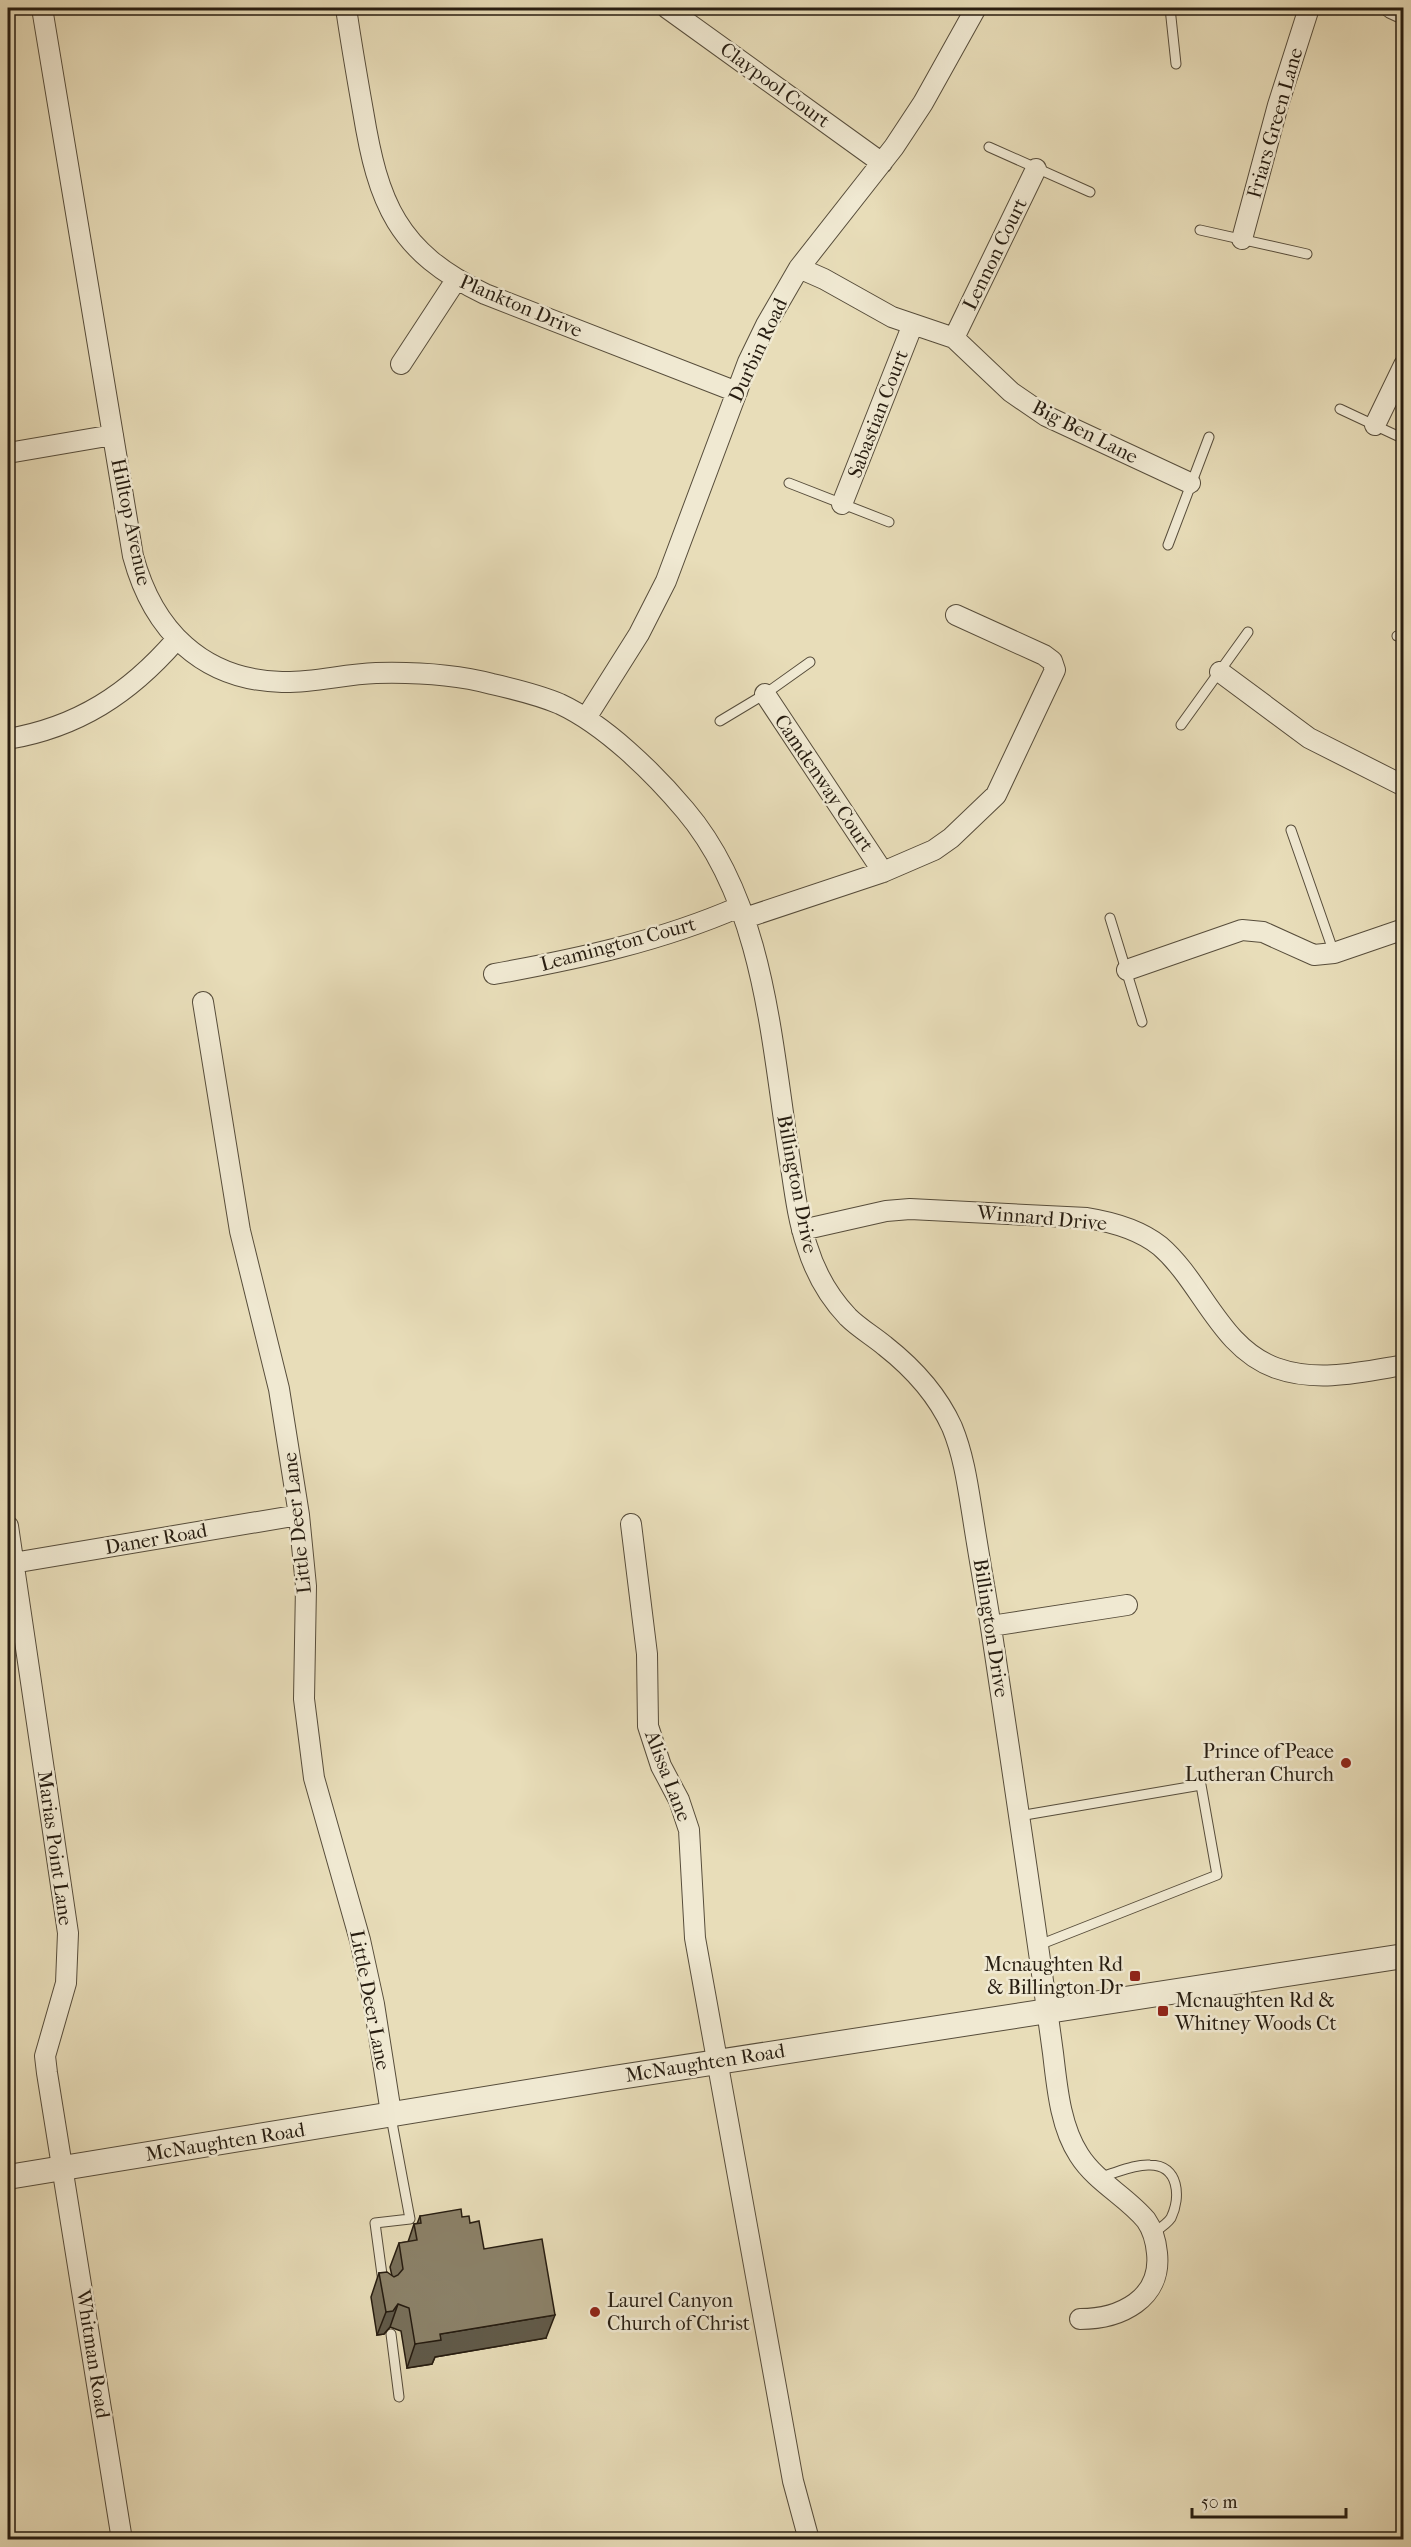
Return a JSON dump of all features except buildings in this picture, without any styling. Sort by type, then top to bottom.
[{"type":"street","name":"Hilltop Avenue","points":[[42,8],[113,435],[140,579],[148,601],[176,640],[199,657],[224,670],[266,681],[306,681],[369,673],[426,673],[490,683],[556,702],[586,718]]},
{"type":"street","name":"Plankton Drive","points":[[346,8],[370,159],[380,191],[408,238],[427,258],[456,280],[485,294],[737,392]]},
{"type":"street","name":"Claypool Court","points":[[667,8],[882,163]]},
{"type":"street","name":"Durbin Road","points":[[586,718],[639,634],[666,581],[737,392],[766,325],[799,268],[882,163],[923,103],[976,8]]},
{"type":"street","name":"Friars Green Lane","points":[[1242,239],[1278,105],[1309,8]]},
{"type":"street","points":[[1391,8],[1404,14]]},
{"type":"street","name":"Lennon Court","points":[[954,338],[1036,169]]},
{"type":"street","name":"Big Ben Lane","points":[[799,268],[824,279],[892,317],[954,338],[1011,392],[1046,416],[1190,483]]},
{"type":"street","points":[[401,364],[456,280]]},
{"type":"street","name":"Sabastian Court","points":[[842,504],[914,324]]},
{"type":"street","points":[[1375,425],[1404,365]]},
{"type":"street","points":[[8,453],[113,435]]},
{"type":"street","name":"Camdenway Court","points":[[742,913],[883,872],[934,850],[996,795],[1055,670],[1052,661],[1044,655],[956,615]]},
{"type":"street","points":[[8,739],[63,725],[102,707],[159,660],[176,640]]},
{"type":"street","points":[[1220,672],[1309,738],[1404,786]]},
{"type":"street","name":"Camdenway Court","points":[[765,694],[883,872]]},
{"type":"street","name":"Billington Drive","points":[[586,718],[656,778],[689,815],[710,845],[742,913],[766,1010],[802,1230],[813,1262],[829,1293],[850,1320],[922,1378],[940,1403],[952,1427],[965,1472],[991,1626],[1039,1945],[1054,2062],[1070,2138],[1077,2152],[1098,2178],[1146,2220],[1153,2233]]},
{"type":"street","name":"Leamington Court","points":[[494,974],[563,962],[742,913]]},
{"type":"street","points":[[1127,970],[1231,933],[1253,929],[1314,955],[1334,953],[1404,929]]},
{"type":"street","name":"Little Deer Lane","points":[[203,1002],[240,1231],[279,1389],[299,1515],[306,1586],[304,1699],[309,1745],[322,1812],[360,1940],[374,2004],[391,2114]]},
{"type":"street","name":"Winnard Drive","points":[[802,1230],[886,1211],[910,1209],[1112,1222],[1159,1246],[1224,1328],[1248,1352],[1275,1368],[1307,1374],[1340,1375],[1404,1365]]},
{"type":"street","name":"Daner Road","points":[[13,1563],[299,1515]]},
{"type":"street","name":"Alissa Lane","points":[[631,1524],[647,1654],[648,1726],[661,1766],[679,1800],[689,1830],[695,1938],[793,2481],[809,2540]]},
{"type":"street","name":"Marias Point Lane","points":[[8,1526],[68,1933],[66,1983],[45,2056],[63,2168]]},
{"type":"street","points":[[991,1626],[1126,1605]]},
{"type":"street","name":"McNaughten Road","points":[[8,2177],[717,2061],[1404,1956]]},
{"type":"street","name":"Whitman Road","points":[[63,2168],[122,2540]]},
{"type":"street","points":[[1080,2319],[1110,2315],[1141,2301],[1154,2284],[1158,2270],[1153,2233]]},
{"type":"lane","points":[[1170,8],[1176,64]]},
{"type":"lane","points":[[989,147],[1090,192]]},
{"type":"lane","points":[[1200,230],[1307,254]]},
{"type":"lane","points":[[1341,409],[1404,439]]},
{"type":"lane","points":[[1168,545],[1209,437]]},
{"type":"lane","points":[[789,483],[889,522]]},
{"type":"lane","points":[[1181,725],[1248,632]]},
{"type":"lane","points":[[720,720],[765,694],[810,662]]},
{"type":"lane","points":[[1291,830],[1334,953]]},
{"type":"lane","points":[[1110,918],[1142,1022]]},
{"type":"lane","points":[[1019,1816],[1201,1785],[1217,1875],[1039,1945]]},
{"type":"lane","points":[[385,2294],[375,2223],[410,2219],[391,2114]]},
{"type":"lane","points":[[1098,2178],[1151,2164],[1165,2168],[1173,2175],[1177,2188],[1176,2203],[1170,2220],[1153,2233]]},
{"type":"lane","points":[[391,2334],[399,2397]]},
{"type":"place","name":"Prince of Peace Lutheran Church","points":[[1346,1763]]},
{"type":"place","name":"Mcnaughten Rd & Billington Dr","points":[[1135,1976]]},
{"type":"place","name":"Mcnaughten Rd & Whitney Woods Ct","points":[[1163,2011]]},
{"type":"place","name":"Laurel Canyon Church of Christ","points":[[595,2312]]}]
